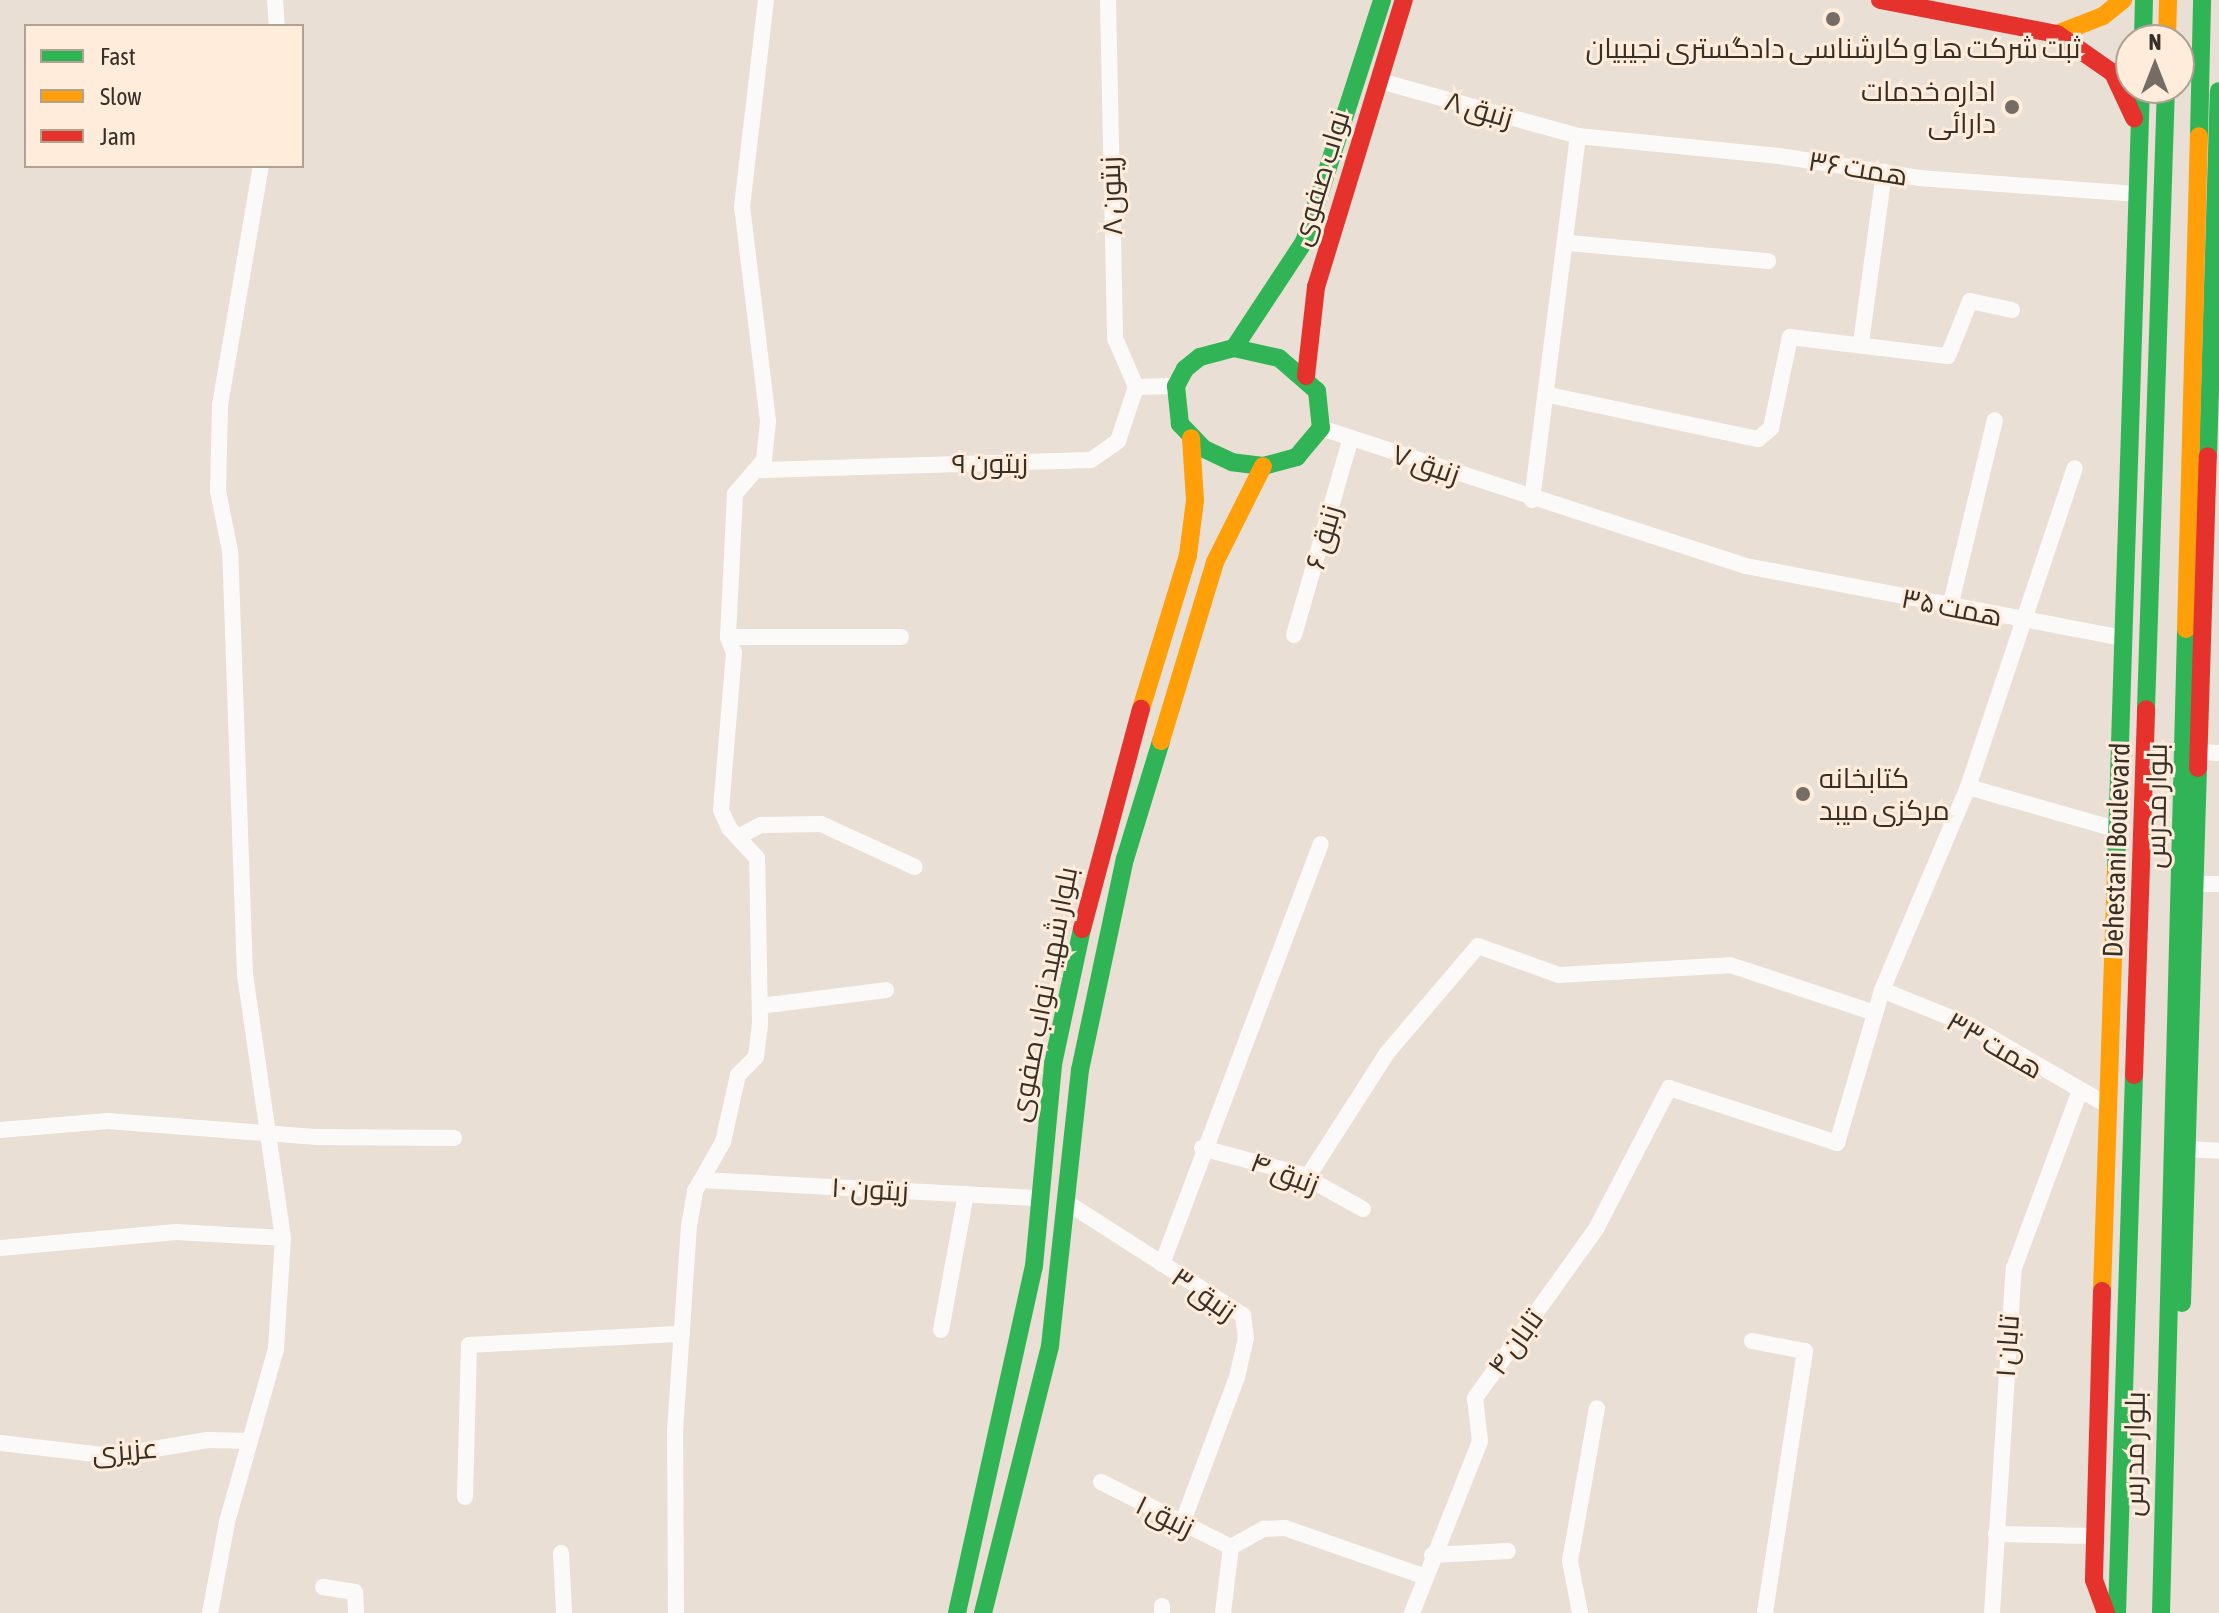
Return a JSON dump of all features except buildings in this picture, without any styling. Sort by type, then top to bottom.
[{"type":"main road","name":"نواب صفوی","points":[[1234,348],[1304,242],[1382,0]]},
{"type":"main road","name":"نواب صفوی","points":[[1306,376],[1316,287],[1404,0]]},
{"type":"main road","points":[[1880,0],[2057,34],[2113,73],[2139,134]]},
{"type":"main road","points":[[2057,34],[2103,16],[2123,0]]},
{"type":"main road","points":[[2143,24],[2144,0]]},
{"type":"main road","points":[[2167,24],[2168,0]]},
{"type":"main road","name":"بلوار مدرس","points":[[2161,1612],[2198,532],[2202,0]]},
{"type":"main road","points":[[2161,1612],[2174,1557],[2199,752],[2198,532],[2214,457],[2219,91]]},
{"type":"main road","points":[[2106,1613],[2094,1580],[2094,1536],[2140,104]]},
{"type":"main road","name":"Dehestani Boulevard","points":[[2117,1613],[2137,1110],[2166,104]]},
{"type":"main road","points":[[1234,348],[1265,352],[1306,376],[1322,409],[1321,428],[1297,457],[1263,466],[1232,462],[1191,438],[1174,406],[1176,386],[1200,357],[1234,348]]},
{"type":"main road","points":[[2131,408],[2158,409]]},
{"type":"main road","name":"بلوار شهید نواب صفوی","points":[[957,1613],[1034,1266],[1053,1064],[1098,852],[1188,555],[1195,500],[1191,438]]},
{"type":"main road","name":"بلوار شهید نواب صفوی","points":[[983,1613],[1050,1346],[1080,1070],[1125,859],[1215,562],[1263,466]]},
{"type":"main road","points":[[2107,1105],[2137,1110]]},
{"type":"main road","points":[[1034,1266],[1059,1270]]},
{"type":"street","points":[[275,0],[277,24]]},
{"type":"street","points":[[676,1613],[682,1334],[689,1226],[702,1180],[723,1142],[738,1075],[756,1057],[760,1006],[757,858],[738,837],[721,810],[734,653],[728,637],[735,494],[758,470],[768,421],[742,207],[766,0]]},
{"type":"street","name":"زیتون ۸","points":[[1108,0],[1115,338],[1136,387]]},
{"type":"street","name":"زنبق ۸","points":[[1380,81],[1578,136]]},
{"type":"street","points":[[1532,500],[1569,243],[1578,136]]},
{"type":"street","name":"همت ۳۶","points":[[1578,136],[1884,172],[2138,194]]},
{"type":"street","points":[[210,1613],[250,1441],[276,1349],[283,1238],[245,975],[230,551],[218,491],[220,405],[261,168]]},
{"type":"street","points":[[1861,343],[1884,172]]},
{"type":"street","points":[[1569,243],[1768,261]]},
{"type":"street","points":[[1549,395],[1758,439],[1771,428],[1790,337],[1861,343],[1948,356],[1970,301],[2012,310]]},
{"type":"street","points":[[1136,387],[1176,386]]},
{"type":"street","name":"زیتون ۹","points":[[758,470],[1091,460],[1118,441],[1136,387]]},
{"type":"street","points":[[1950,607],[1995,420]]},
{"type":"street","name":"زنبق ۷","points":[[1321,428],[1532,500],[1783,574]]},
{"type":"street","name":"زنبق ۶","points":[[1294,635],[1351,438]]},
{"type":"street","points":[[1307,1178],[1387,1053],[1478,946],[1559,975],[1730,965],[1875,1013],[1968,787],[2019,619],[2075,468]]},
{"type":"street","name":"همت ۳۵","points":[[1783,574],[2122,638]]},
{"type":"street","points":[[728,637],[901,637]]},
{"type":"street","points":[[2199,752],[2219,753]]},
{"type":"street","points":[[1968,787],[2119,830]]},
{"type":"street","points":[[738,837],[761,825],[821,824],[915,867]]},
{"type":"street","points":[[1162,1264],[1202,1148],[1321,844]]},
{"type":"street","points":[[2195,884],[2219,884]]},
{"type":"street","points":[[760,1006],[886,990]]},
{"type":"street","name":"همت ۳۳","points":[[1882,990],[1969,1025],[2107,1105]]},
{"type":"street","name":"تابان ۴","points":[[1412,1613],[1423,1576],[1480,1441],[1475,1398],[1596,1229],[1669,1088],[1837,1143],[1875,1013]]},
{"type":"street","name":"تابان ۱","points":[[1992,1613],[2014,1268],[2080,1091]]},
{"type":"street","points":[[0,1130],[108,1121],[269,1132],[454,1138]]},
{"type":"street","name":"زنبق ۴","points":[[1202,1148],[1307,1178],[1363,1209]]},
{"type":"street","points":[[2186,1149],[2219,1151]]},
{"type":"street","name":"زیتون ۱۰","points":[[702,1180],[1039,1198]]},
{"type":"street","points":[[941,1330],[966,1194]]},
{"type":"street","name":"زنبق ۳","points":[[1066,1202],[1243,1315],[1246,1338],[1182,1524]]},
{"type":"street","points":[[0,1248],[176,1232],[283,1238]]},
{"type":"street","points":[[465,1497],[469,1345],[682,1334]]},
{"type":"street","points":[[1752,1341],[1805,1351],[1765,1613]]},
{"type":"street","points":[[1580,1613],[1570,1561],[1597,1408]]},
{"type":"street","name":"عزیزی","points":[[0,1443],[113,1456],[208,1440],[250,1441]]},
{"type":"street","name":"زنبق ۱","points":[[1101,1482],[1231,1547]]},
{"type":"street","points":[[1223,1613],[1231,1547],[1264,1529],[1285,1528],[1423,1576]]},
{"type":"street","points":[[1996,1534],[2094,1536]]},
{"type":"street","points":[[1432,1555],[1508,1551]]},
{"type":"street","points":[[561,1553],[564,1613]]},
{"type":"street","points":[[323,1587],[355,1592],[356,1613]]},
{"type":"traffic: fast","points":[[1234,348],[1304,242],[1382,0]]},
{"type":"traffic: fast","points":[[2143,24],[2144,0]]},
{"type":"traffic: fast","points":[[2199,136],[2202,0]]},
{"type":"traffic: fast","points":[[2208,456],[2219,91]]},
{"type":"traffic: fast","points":[[2116,869],[2140,104]]},
{"type":"traffic: fast","points":[[2146,709],[2165,104]]},
{"type":"traffic: fast","points":[[1234,348],[1279,358],[1317,391],[1321,428],[1297,457],[1263,466],[1232,462],[1204,449],[1180,424],[1176,386],[1185,369],[1200,357],[1234,348]]},
{"type":"traffic: fast","points":[[2161,1613],[2186,629]]},
{"type":"traffic: fast","points":[[983,1613],[1050,1346],[1080,1070],[1125,859],[1161,741]]},
{"type":"traffic: fast","points":[[2182,1303],[2198,768]]},
{"type":"traffic: fast","points":[[957,1613],[1034,1266],[1053,1064],[1082,929]]},
{"type":"traffic: fast","points":[[2117,1613],[2134,1075]]},
{"type":"traffic: slow","points":[[2057,34],[2103,16],[2123,0]]},
{"type":"traffic: slow","points":[[2167,24],[2168,0]]},
{"type":"traffic: slow","points":[[2186,629],[2199,136]]},
{"type":"traffic: slow","points":[[1141,709],[1188,555],[1195,500],[1191,438]]},
{"type":"traffic: slow","points":[[1161,741],[1215,562],[1263,466]]},
{"type":"traffic: slow","points":[[2102,1291],[2116,869]]},
{"type":"traffic: jam","points":[[1306,376],[1316,287],[1404,0]]},
{"type":"traffic: jam","points":[[1880,0],[2057,34],[2113,73],[2134,118]]},
{"type":"traffic: jam","points":[[2198,768],[2208,456]]},
{"type":"traffic: jam","points":[[1082,929],[1141,709]]},
{"type":"traffic: jam","points":[[2134,1075],[2146,709]]},
{"type":"traffic: jam","points":[[2102,1291],[2094,1580],[2106,1613]]},
{"type":"place","name":"ثبت شرکت ها و کارشناسی دادگستری نجیبیان","points":[[1833,19]]},
{"type":"place","name":"اداره خدمات دارائی","points":[[2012,107]]},
{"type":"place","name":"کتابخانه مرکزی میبد","points":[[1803,794]]}]
